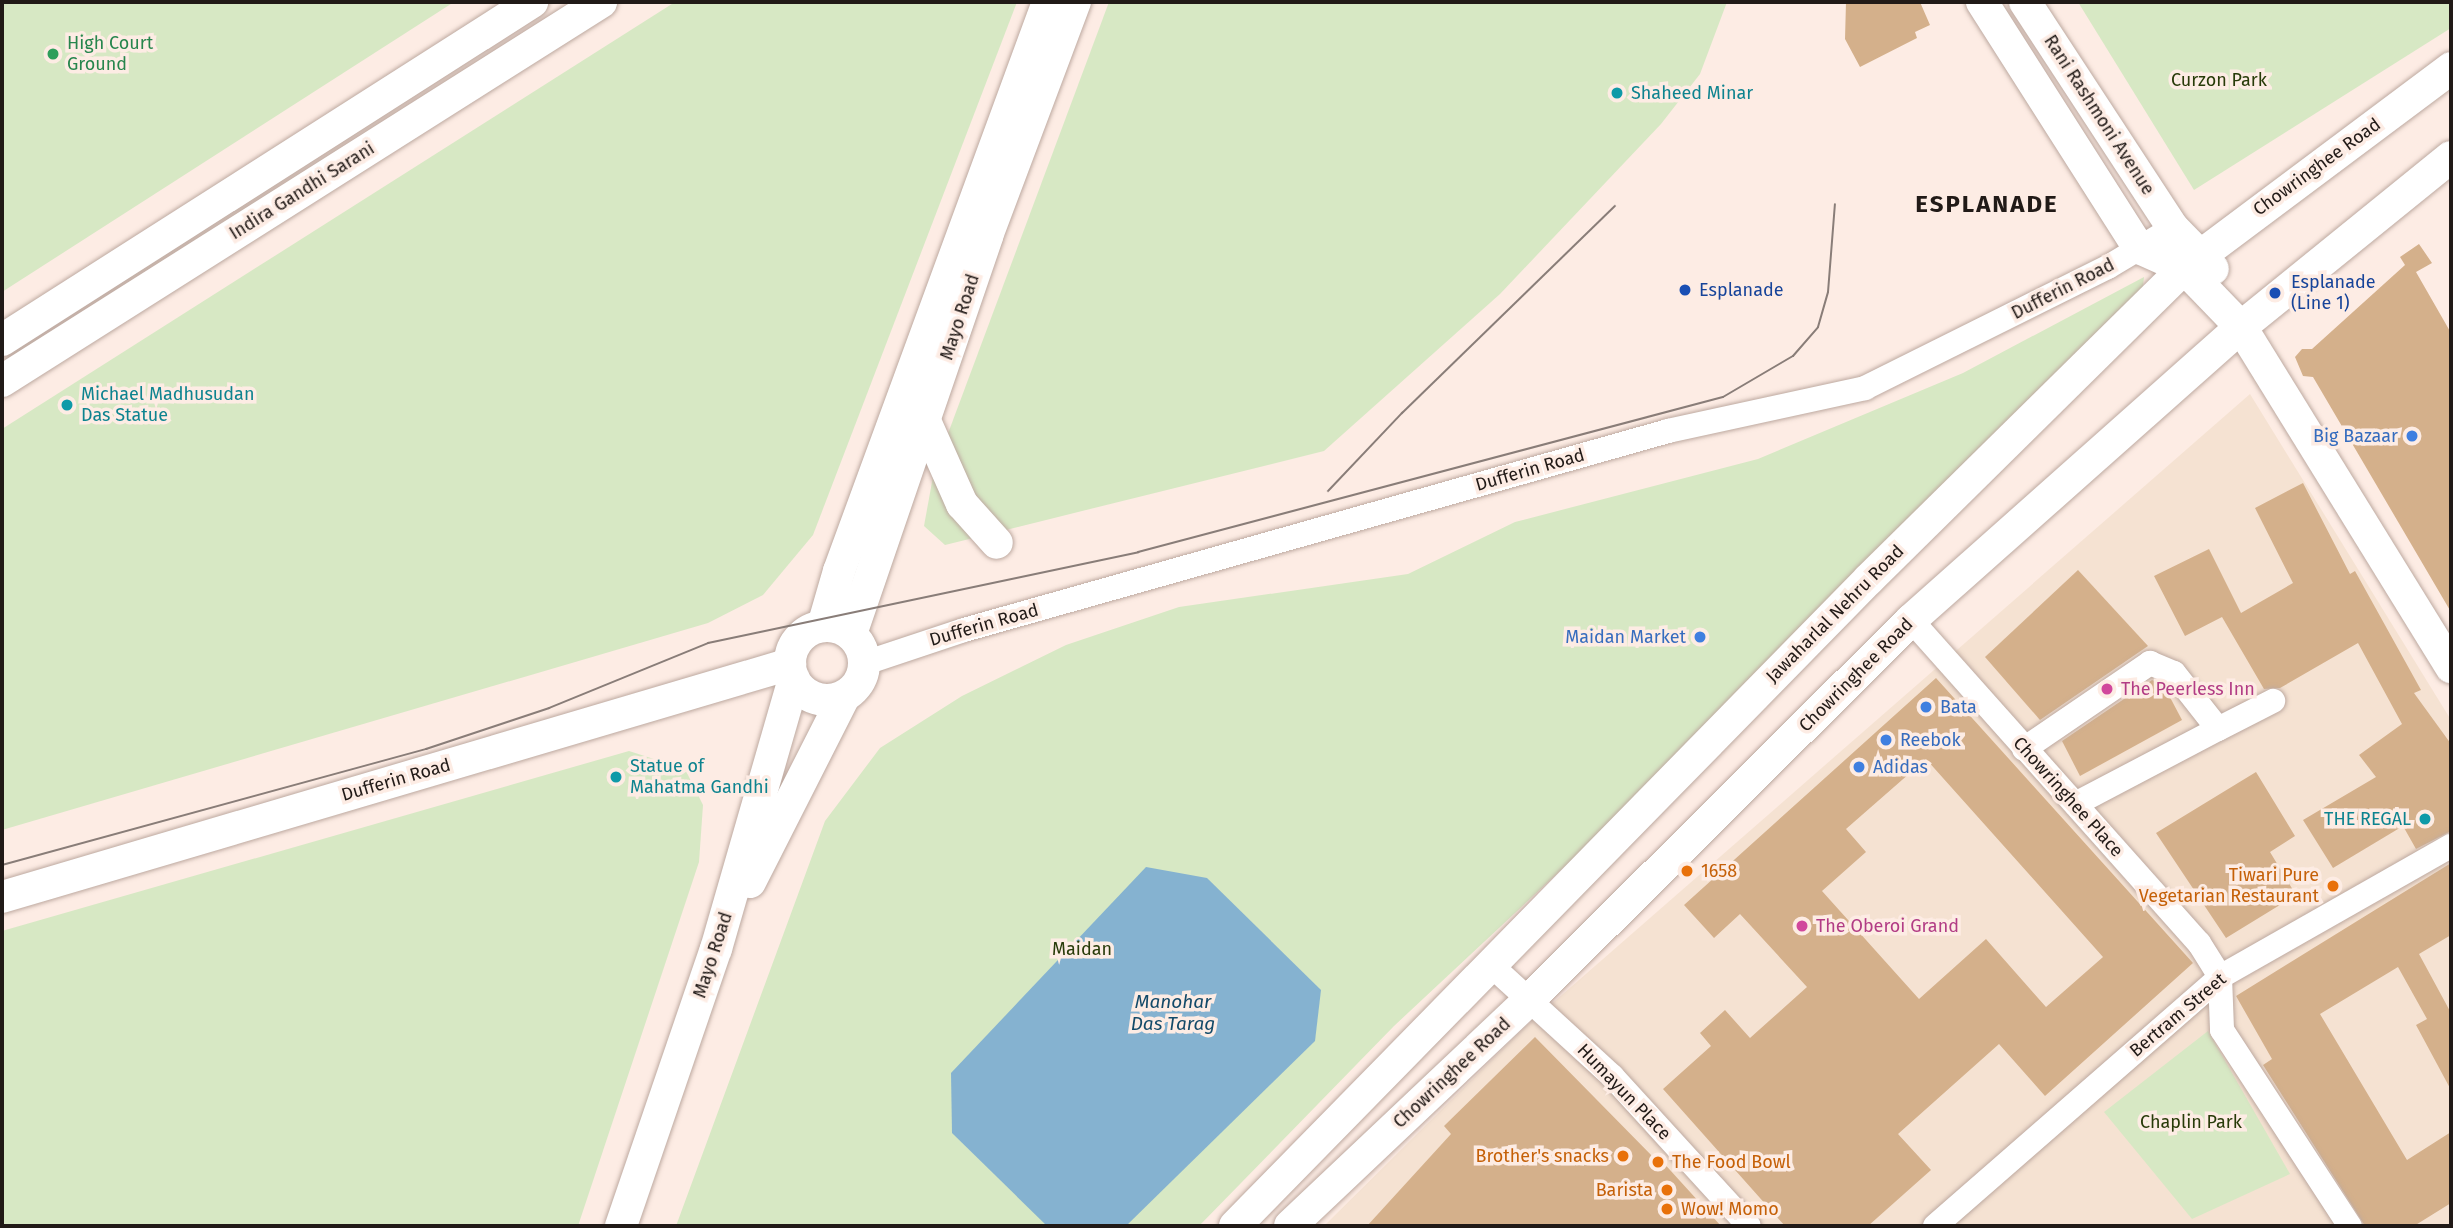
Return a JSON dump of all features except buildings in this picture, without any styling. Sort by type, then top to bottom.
[{"type":"main road","name":"Indira Gandhi Sarani","points":[[2,340],[532,2]]},
{"type":"main road","name":"Indira Gandhi Sarani","points":[[2,381],[601,2]]},
{"type":"main road","name":"Mayo Road","points":[[837,630],[839,571],[1048,2]]},
{"type":"main road","name":"Mayo Road","points":[[837,630],[925,421],[987,236],[1074,2]]},
{"type":"main road","points":[[1982,2],[2139,248],[2192,262]]},
{"type":"main road","name":"Rani Rashmoni Avenue","points":[[2025,2],[2173,228],[2192,262],[2249,321],[2451,667]]},
{"type":"main road","name":"Chowringhee Road","points":[[2192,262],[2451,68]]},
{"type":"main road","name":"Chowringhee Road","points":[[1290,1226],[1531,998],[1910,620],[2249,321],[2451,157]]},
{"type":"main road","name":"Jawaharlal Nehru Road","points":[[1492,966],[1869,579],[2192,262]]},
{"type":"main road","points":[[925,421],[962,504],[997,543]]},
{"type":"main road","points":[[716,949],[844,697],[859,683],[864,663],[837,630],[802,635],[792,672],[813,698],[844,697]]},
{"type":"main road","name":"Mayo Road","points":[[621,1226],[716,949],[792,672]]},
{"type":"main road","name":"Dufferin Road","points":[[2,897],[792,672]]},
{"type":"main road","points":[[1235,1226],[1492,966]]},
{"type":"street","name":"Dufferin Road","points":[[864,663],[1668,431],[1865,388],[2173,228]]},
{"type":"street","name":"Chowringhee Place","points":[[1910,620],[2199,943],[2220,977]]},
{"type":"street","points":[[2024,749],[2150,663],[2174,673],[2218,729]]},
{"type":"street","points":[[2075,804],[2273,701]]},
{"type":"street","name":"Bertram Street","points":[[1935,1226],[2220,977],[2451,846]]},
{"type":"street","name":"Humayun Place","points":[[1492,966],[1531,998],[1612,1076],[1749,1226]]},
{"type":"street","points":[[2220,977],[2222,1030],[2350,1226]]},
{"type":"shaded area","points":[[2250,394],[2451,720],[2451,1226],[1324,1226],[1524,1028]]},
{"type":"green space","points":[[2,2],[454,2],[2,292]]},
{"type":"green space","points":[[675,2],[1017,2],[813,535],[763,595],[708,623],[2,830],[2,429]]},
{"type":"green space","points":[[1109,2],[1727,2],[1700,74],[1661,124],[1500,294],[1324,451],[945,545],[924,526],[934,471]]},
{"type":"green space","name":"Curzon Park","points":[[2078,2],[2451,2],[2451,28],[2194,190]]},
{"type":"green space","name":"Maidan","points":[[2144,277],[2138,331],[1394,1026],[1199,1226],[676,1226],[825,821],[880,748],[962,696],[1066,645],[1179,607],[1408,574],[1515,522],[1758,459],[1963,373]]},
{"type":"green space","points":[[629,751],[685,769],[703,805],[699,862],[578,1226],[2,1226],[2,931]]},
{"type":"green space","name":"Chaplin Park","points":[[2208,1031],[2290,1174],[2192,1219],[2104,1112]]},
{"type":"water","name":"Manohar Das Tarag","points":[[1146,867],[1207,878],[1321,990],[1315,1041],[1126,1226],[1047,1226],[952,1133],[951,1073]]},
{"type":"tram line","points":[[2,865],[426,749],[549,708],[708,643],[1138,552],[1723,397],[1793,356],[1818,327],[1828,292],[1835,204]]},
{"type":"tram line","points":[[1328,491],[1402,413],[1615,206]]},
{"type":"place","name":"High Court Ground","points":[[53,54]]},
{"type":"place","name":"Shaheed Minar","points":[[1617,93]]},
{"type":"place","name":"Esplanade","points":[[1685,290]]},
{"type":"place","name":"Esplanade (Line 1)","points":[[2275,293]]},
{"type":"place","name":"Michael Madhusudan Das Statue","points":[[67,405]]},
{"type":"place","name":"Big Bazaar","points":[[2412,436]]},
{"type":"place","name":"Maidan Market","points":[[1700,637]]},
{"type":"place","name":"The Peerless Inn","points":[[2107,689]]},
{"type":"place","name":"Bata","points":[[1926,707]]},
{"type":"place","name":"Reebok","points":[[1886,740]]},
{"type":"place","name":"Adidas","points":[[1859,767]]},
{"type":"place","name":"Statue of Mahatma Gandhi","points":[[616,777]]},
{"type":"place","name":"THE REGAL","points":[[2425,819]]},
{"type":"place","name":"1658","points":[[1687,871]]},
{"type":"place","name":"Tiwari Pure Vegetarian Restaurant","points":[[2333,886]]},
{"type":"place","name":"The Oberoi Grand","points":[[1802,926]]},
{"type":"place","name":"Brother's snacks","points":[[1623,1156]]},
{"type":"place","name":"The Food Bowl","points":[[1658,1162]]},
{"type":"place","name":"Barista","points":[[1667,1190]]},
{"type":"place","name":"Wow! Momo","points":[[1667,1209]]},
{"type":"district","name":"ESPLANADE","points":[[1987,205]]}]
